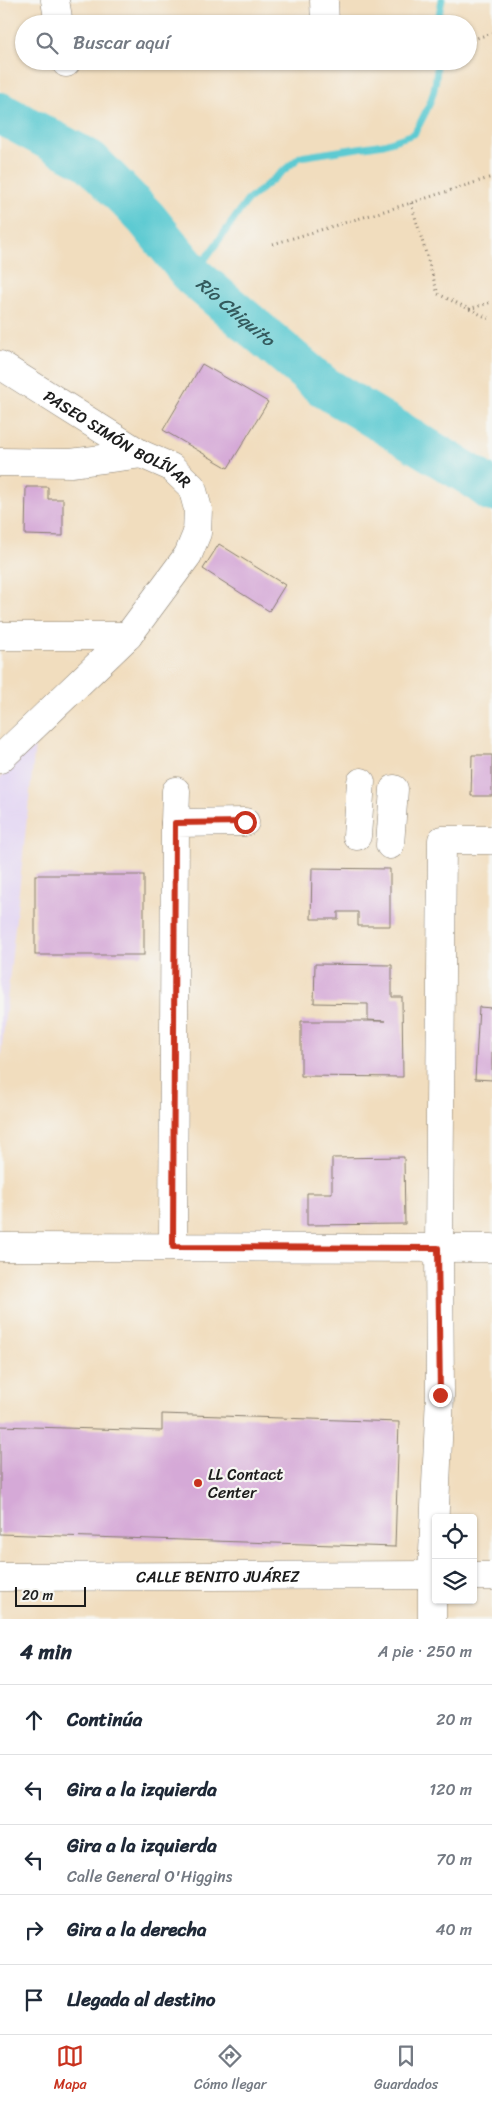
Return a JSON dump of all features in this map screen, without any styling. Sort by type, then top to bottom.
[{"type":"street","points":[[55,0],[58,15]]},
{"type":"street","points":[[324,0],[325,15]]},
{"type":"street","name":"PASEO SIMÓN BOLÍVAR","points":[[0,365],[141,454],[171,467],[192,487],[198,509],[197,533],[188,555],[128,636],[0,760]]},
{"type":"street","points":[[0,462],[71,463],[141,454]]},
{"type":"street","points":[[0,636],[128,636]]},
{"type":"street","points":[[357,836],[361,782]]},
{"type":"street","points":[[390,844],[394,789]]},
{"type":"street","points":[[173,1247],[176,791]]},
{"type":"street","points":[[175,823],[245,822]]},
{"type":"street","points":[[435,1559],[440,1395],[438,1248],[442,840],[492,840]]},
{"type":"street","points":[[0,1247],[492,1248]]},
{"type":"street","name":"CALLE BENITO JUÁREZ","points":[[0,1576],[432,1575]]},
{"type":"street","points":[[477,1576],[492,1576]]},
{"type":"street","points":[[432,1619],[433,1604]]},
{"type":"path","points":[[477,39],[492,33]]},
{"type":"path","points":[[273,244],[492,177]]},
{"type":"path","points":[[411,203],[438,294],[492,320]]},
{"type":"path","points":[[469,309],[492,302]]},
{"type":"shaded area","points":[[35,746],[0,1063],[0,778]]},
{"type":"building","points":[[202,364],[268,402],[228,468],[163,430]]},
{"type":"building","points":[[26,487],[48,487],[48,499],[63,499],[63,536],[25,535]]},
{"type":"building","points":[[219,544],[285,585],[269,611],[203,569]]},
{"type":"building","points":[[472,755],[492,755],[492,796],[471,796]]},
{"type":"building","points":[[312,868],[390,869],[390,926],[358,926],[358,912],[338,912],[338,919],[311,919]]},
{"type":"building","points":[[35,875],[144,875],[144,955],[35,955]]},
{"type":"building","points":[[315,964],[392,965],[392,997],[402,997],[403,1077],[301,1076],[301,1021],[385,1021],[368,1020],[368,1004],[314,1003]]},
{"type":"building","points":[[479,1007],[492,1008],[492,1080],[475,1079]]},
{"type":"building","points":[[404,1157],[405,1224],[307,1225],[307,1193],[332,1193],[332,1158]]},
{"type":"building","name":"LL Contact Center","points":[[162,1414],[399,1422],[395,1547],[0,1534],[0,1426],[162,1431]]},
{"type":"waterway","points":[[439,15],[442,0]]},
{"type":"waterway","points":[[193,276],[247,201],[300,157],[384,144],[414,134],[434,91],[437,70]]},
{"type":"waterway","name":"Río Chiquito","points":[[0,113],[90,161],[146,218],[193,276],[324,387],[475,478],[492,491]]},
{"type":"place","name":"LL Contact Center","points":[[198,1483]]},
{"type":"route","points":[[245,822],[175,823],[173,1247],[438,1248],[440,1395]]}]
